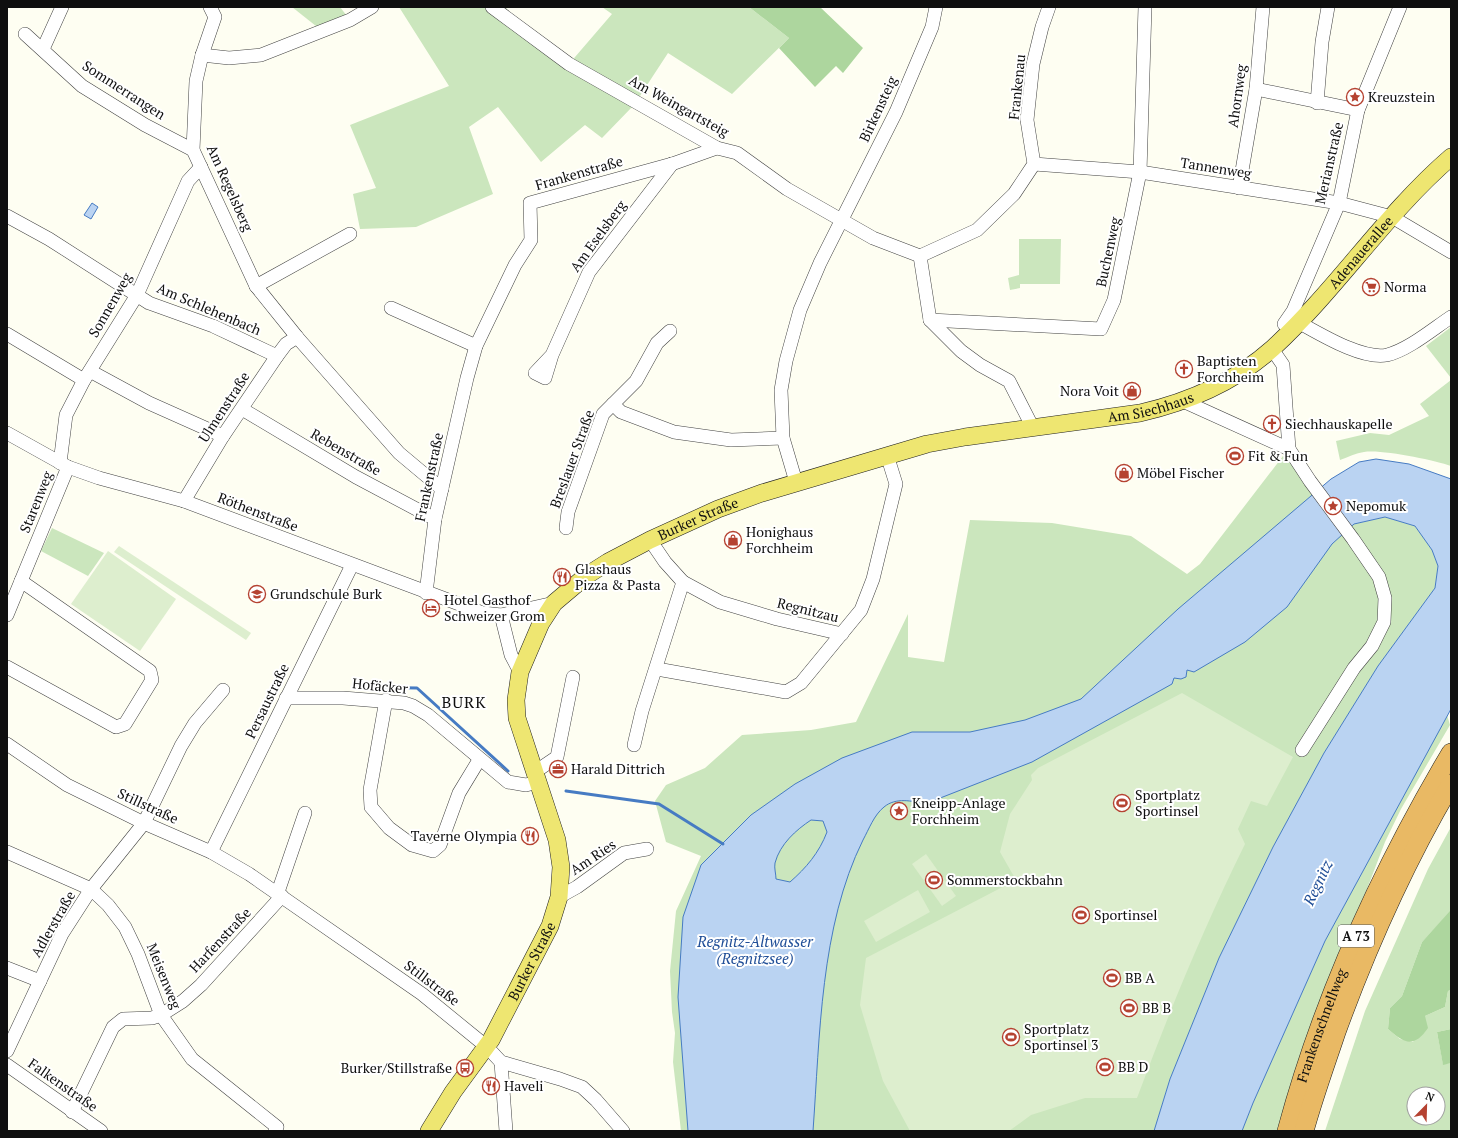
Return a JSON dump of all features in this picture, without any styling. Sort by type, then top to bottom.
[{"type":"highway","name":"Frankenschnellweg","points":[[1288,1131],[1313,1049],[1351,950],[1396,850],[1451,753]]},
{"type":"highway","name":"Frankenschnellweg","points":[[1304,1131],[1328,1054],[1364,958],[1411,857],[1451,784]]},
{"type":"main road","name":"Adenauerallee","points":[[1272,349],[1291,323],[1451,157]]},
{"type":"main road","name":"Am Siechhaus","points":[[1032,428],[1140,413],[1183,401],[1232,377],[1272,349]]},
{"type":"main road","name":"Burker Straße","points":[[429,1131],[453,1092],[487,1047],[522,984],[550,926],[559,897],[561,867],[557,840],[517,718],[516,700],[520,672],[541,623],[554,603],[586,576],[608,562],[650,540],[718,509],[796,482],[887,455],[948,440],[1032,428]]},
{"type":"street","points":[[43,50],[62,7]]},
{"type":"street","name":"Am Regelsberg","points":[[210,7],[215,17],[202,55],[196,81],[193,150],[256,286],[297,338],[399,453],[442,489]]},
{"type":"street","points":[[202,55],[229,58],[261,55],[350,20],[372,7]]},
{"type":"street","name":"Am Weingartsteig","points":[[492,7],[569,64],[717,148],[737,153],[787,189],[873,238],[920,256]]},
{"type":"street","name":"Birkensteig","points":[[796,482],[783,438],[782,390],[786,361],[800,310],[820,263],[896,112],[932,27],[936,7]]},
{"type":"street","name":"Frankenau","points":[[1034,164],[1027,120],[1033,64],[1042,27],[1049,7]]},
{"type":"street","name":"Buchenweg","points":[[930,320],[1101,329],[1114,300],[1140,172],[1145,7]]},
{"type":"street","name":"Ahornweg","points":[[1239,188],[1256,89],[1263,7]]},
{"type":"street","points":[[1317,103],[1322,42],[1328,7]]},
{"type":"street","name":"Merianstraße","points":[[1291,323],[1293,311],[1339,203],[1358,110],[1400,7]]},
{"type":"street","name":"Sommerrangen","points":[[26,34],[82,86],[145,125],[193,150]]},
{"type":"street","points":[[1256,89],[1317,103],[1358,110]]},
{"type":"street","name":"Frankenstraße","points":[[426,593],[435,519],[467,378],[476,346],[515,265],[531,240],[530,203],[672,164],[717,148]]},
{"type":"street","name":"Am Eselsberg","points":[[552,355],[589,272],[672,164]]},
{"type":"street","points":[[1032,428],[1009,380],[980,365],[961,351],[930,320],[920,256],[977,230],[1014,194],[1034,164]]},
{"type":"street","name":"Tannenweg","points":[[1034,164],[1140,172],[1339,203],[1392,218],[1451,251]]},
{"type":"street","name":"Sonnenweg","points":[[64,465],[66,415],[87,376],[137,295],[188,181],[201,167]]},
{"type":"street","name":"Am Schlehenbach","points":[[7,216],[49,239],[149,303],[212,326],[277,356]]},
{"type":"street","points":[[256,286],[350,234]]},
{"type":"street","points":[[391,308],[476,346]]},
{"type":"street","points":[[1291,323],[1359,352],[1388,355],[1401,349],[1451,317]]},
{"type":"street","name":"Breslauer Straße","points":[[566,528],[568,512],[603,414],[636,381],[657,343],[670,330]]},
{"type":"street","points":[[7,334],[87,376],[223,436]]},
{"type":"street","name":"Ulmenstraße","points":[[184,501],[223,436],[277,356],[286,344],[297,338]]},
{"type":"street","points":[[1272,349],[1283,365],[1289,449],[1310,481],[1379,577],[1385,598],[1384,622],[1372,646],[1354,668],[1302,750]]},
{"type":"street","points":[[1183,401],[1289,449]]},
{"type":"street","name":"Breslauer Straße","points":[[613,404],[621,412],[674,432],[731,440],[783,438]]},
{"type":"street","name":"Rebenstraße","points":[[242,409],[356,477],[435,519]]},
{"type":"street","name":"Röthenstraße","points":[[7,433],[64,465],[100,478],[184,501],[426,593],[483,613],[501,615],[554,603]]},
{"type":"street","name":"Regnitzau","points":[[650,540],[665,562],[683,582],[720,602],[777,619],[842,634],[861,610],[873,579],[896,484],[887,455]]},
{"type":"street","name":"Starenweg","points":[[7,615],[64,465]]},
{"type":"street","name":"Persaustraße","points":[[212,852],[352,565]]},
{"type":"street","points":[[7,667],[116,727],[125,724],[152,680],[150,671],[20,581]]},
{"type":"street","points":[[634,744],[642,711],[657,669],[683,582]]},
{"type":"street","points":[[501,615],[511,655],[520,672]]},
{"type":"street","points":[[657,669],[786,692],[801,683],[842,634]]},
{"type":"street","points":[[536,777],[557,757],[573,677]]},
{"type":"street","name":"Adlerstraße","points":[[7,1051],[62,934],[91,889],[144,823],[181,746],[195,723],[223,690]]},
{"type":"street","name":"Hofäcker","points":[[286,698],[386,700],[404,703],[423,712],[479,760],[508,782],[526,785],[536,777]]},
{"type":"street","points":[[386,700],[370,790],[371,807],[389,828],[412,845],[433,851],[440,845],[459,793],[479,760]]},
{"type":"street","name":"Stillstraße","points":[[7,744],[68,786],[144,823],[212,852],[280,894],[422,994],[487,1047],[501,1062]]},
{"type":"street","points":[[280,894],[305,813]]},
{"type":"street","name":"Am Ries","points":[[559,897],[577,887],[624,853],[647,849]]},
{"type":"street","name":"Meisenweg","points":[[7,852],[91,889],[125,927],[138,954],[161,1015],[192,1059],[277,1127],[275,1131]]},
{"type":"street","name":"Harfenstraße","points":[[72,1112],[113,1027],[123,1019],[152,1018],[161,1015],[183,1002],[201,985],[280,894]]},
{"type":"street","points":[[7,968],[40,981]]},
{"type":"street","points":[[506,1131],[501,1062],[582,1087],[596,1100],[622,1131]]},
{"type":"street","name":"Falkenstraße","points":[[7,1065],[101,1131]]},
{"type":"green space","points":[[292,7],[340,7],[350,20],[321,30]]},
{"type":"green space","points":[[399,7],[508,7],[502,14],[569,64],[612,14],[602,7],[749,7],[789,38],[732,94],[668,53],[634,105],[602,138],[585,125],[541,162],[498,107],[469,127],[493,194],[416,227],[360,229],[353,194],[376,188],[350,125],[449,86]]},
{"type":"green space","points":[[749,7],[820,7],[863,48],[843,73],[836,66],[815,87],[779,48],[789,38]]},
{"type":"green space","points":[[1019,239],[1061,239],[1060,284],[1020,284],[1020,288],[1010,290],[1008,278],[1019,275]]},
{"type":"green space","points":[[1451,327],[1451,378],[1426,346]]},
{"type":"green space","points":[[1451,380],[1451,466],[1408,456],[1372,451],[1358,453],[1340,460],[1336,441],[1370,433],[1389,435],[1429,416],[1420,404]]},
{"type":"green space","points":[[1283,456],[1291,461],[1350,528],[1354,524],[1385,517],[1415,526],[1432,550],[1438,566],[1435,588],[1378,666],[1324,753],[1273,847],[1219,958],[1170,1079],[1154,1131],[681,1131],[673,1062],[675,1033],[672,1012],[670,971],[676,911],[701,856],[666,842],[655,801],[666,785],[705,768],[742,735],[811,730],[856,722],[908,614],[908,657],[944,662],[970,520],[1052,523],[1131,536],[1187,574],[1200,564]]},
{"type":"green space","points":[[52,528],[104,553],[88,576],[41,551]]},
{"type":"green space","points":[[119,546],[251,633],[246,640],[114,552]]},
{"type":"green space","points":[[108,551],[176,599],[140,651],[71,604]]},
{"type":"green space","name":"Sportinsel","points":[[1182,693],[1293,757],[1267,806],[1251,801],[1238,829],[1245,844],[1215,907],[1188,970],[1137,1098],[1085,1098],[1031,1115],[1009,1131],[910,1131],[883,1081],[860,1005],[866,958],[1016,880],[1000,852],[1010,814],[1032,780],[1031,775],[1038,768]]},
{"type":"green space","points":[[1447,715],[1450,725],[1401,809],[1385,842],[1367,889],[1340,949],[1278,1131],[1242,1131],[1325,941]]},
{"type":"green space","points":[[1451,827],[1451,911],[1422,942],[1402,996],[1390,1008],[1388,1029],[1400,1039],[1413,1042],[1425,1016],[1445,1007],[1448,991],[1451,990],[1451,1029],[1437,1032],[1443,1064],[1451,1063],[1451,1131],[1325,1131],[1365,1011],[1428,869]]},
{"type":"green space","name":"Sommerstockbahn","points":[[926,854],[956,896],[942,906],[912,864]]},
{"type":"green space","points":[[918,890],[930,912],[876,942],[864,921]]},
{"type":"green space","points":[[1450,911],[1451,990],[1448,991],[1445,1007],[1425,1016],[1428,1028],[1418,1039],[1409,1042],[1404,1041],[1388,1029],[1390,1008],[1402,996],[1422,942]]},
{"type":"green space","points":[[1451,1029],[1451,1063],[1443,1065],[1437,1032]]},
{"type":"water","points":[[92,203],[98,207],[91,219],[84,215]]},
{"type":"water","name":"Regnitz-Altwasser (Regnitzsee)","points":[[1376,459],[1409,464],[1451,479],[1451,709],[1325,941],[1242,1131],[1154,1131],[1170,1079],[1219,958],[1273,847],[1324,753],[1378,666],[1435,588],[1438,566],[1432,550],[1415,526],[1385,517],[1354,524],[1332,544],[1287,607],[1245,642],[1194,672],[1187,670],[1186,677],[1181,679],[1174,678],[1172,684],[1032,762],[925,804],[899,801],[889,804],[880,810],[863,840],[849,874],[838,909],[830,945],[824,982],[813,1131],[688,1131],[678,997],[683,917],[701,865],[751,815],[795,784],[842,758],[912,732],[970,732],[1025,720],[1081,699],[1178,609],[1331,479],[1359,462]],"holes":[[[811,820],[823,821],[827,832],[812,860],[790,882],[776,879],[775,863],[777,856],[789,838]]]},
{"type":"waterway","points":[[360,687],[417,688],[508,771]]},
{"type":"waterway","points":[[566,791],[659,804],[723,844]]},
{"type":"place","name":"Kreuzstein","points":[[1355,97]]},
{"type":"place","name":"Norma","points":[[1371,287]]},
{"type":"place","name":"Baptisten Forchheim","points":[[1184,369]]},
{"type":"place","name":"Nora Voit","points":[[1132,391]]},
{"type":"place","name":"Siechhauskapelle","points":[[1272,424]]},
{"type":"place","name":"Fit & Fun","points":[[1235,456]]},
{"type":"place","name":"Möbel Fischer","points":[[1124,473]]},
{"type":"place","name":"Nepomuk","points":[[1333,506]]},
{"type":"place","name":"Honighaus Forchheim","points":[[733,540]]},
{"type":"place","name":"Glashaus Pizza & Pasta","points":[[562,577]]},
{"type":"place","name":"Grundschule Burk","points":[[257,594]]},
{"type":"place","name":"Hotel Gasthof Schweizer Grom","points":[[431,608]]},
{"type":"place","name":"Harald Dittrich","points":[[558,769]]},
{"type":"place","name":"Sportplatz Sportinsel","points":[[1122,803]]},
{"type":"place","name":"Kneipp-Anlage Forchheim","points":[[899,811]]},
{"type":"place","name":"Taverne Olympia","points":[[530,836]]},
{"type":"place","name":"Sommerstockbahn","points":[[934,880]]},
{"type":"place","name":"Sportinsel","points":[[1081,915]]},
{"type":"place","name":"BB A","points":[[1112,978]]},
{"type":"place","name":"BB B","points":[[1129,1008]]},
{"type":"place","name":"Sportplatz Sportinsel 3","points":[[1011,1037]]},
{"type":"place","name":"BB D","points":[[1105,1067]]},
{"type":"place","name":"Burker/Stillstraße","points":[[465,1068]]},
{"type":"place","name":"Haveli","points":[[491,1086]]},
{"type":"district","name":"BURK","points":[[464,702]]},
{"type":"water label","name":"Regnitz","points":[[1318,883]]}]
